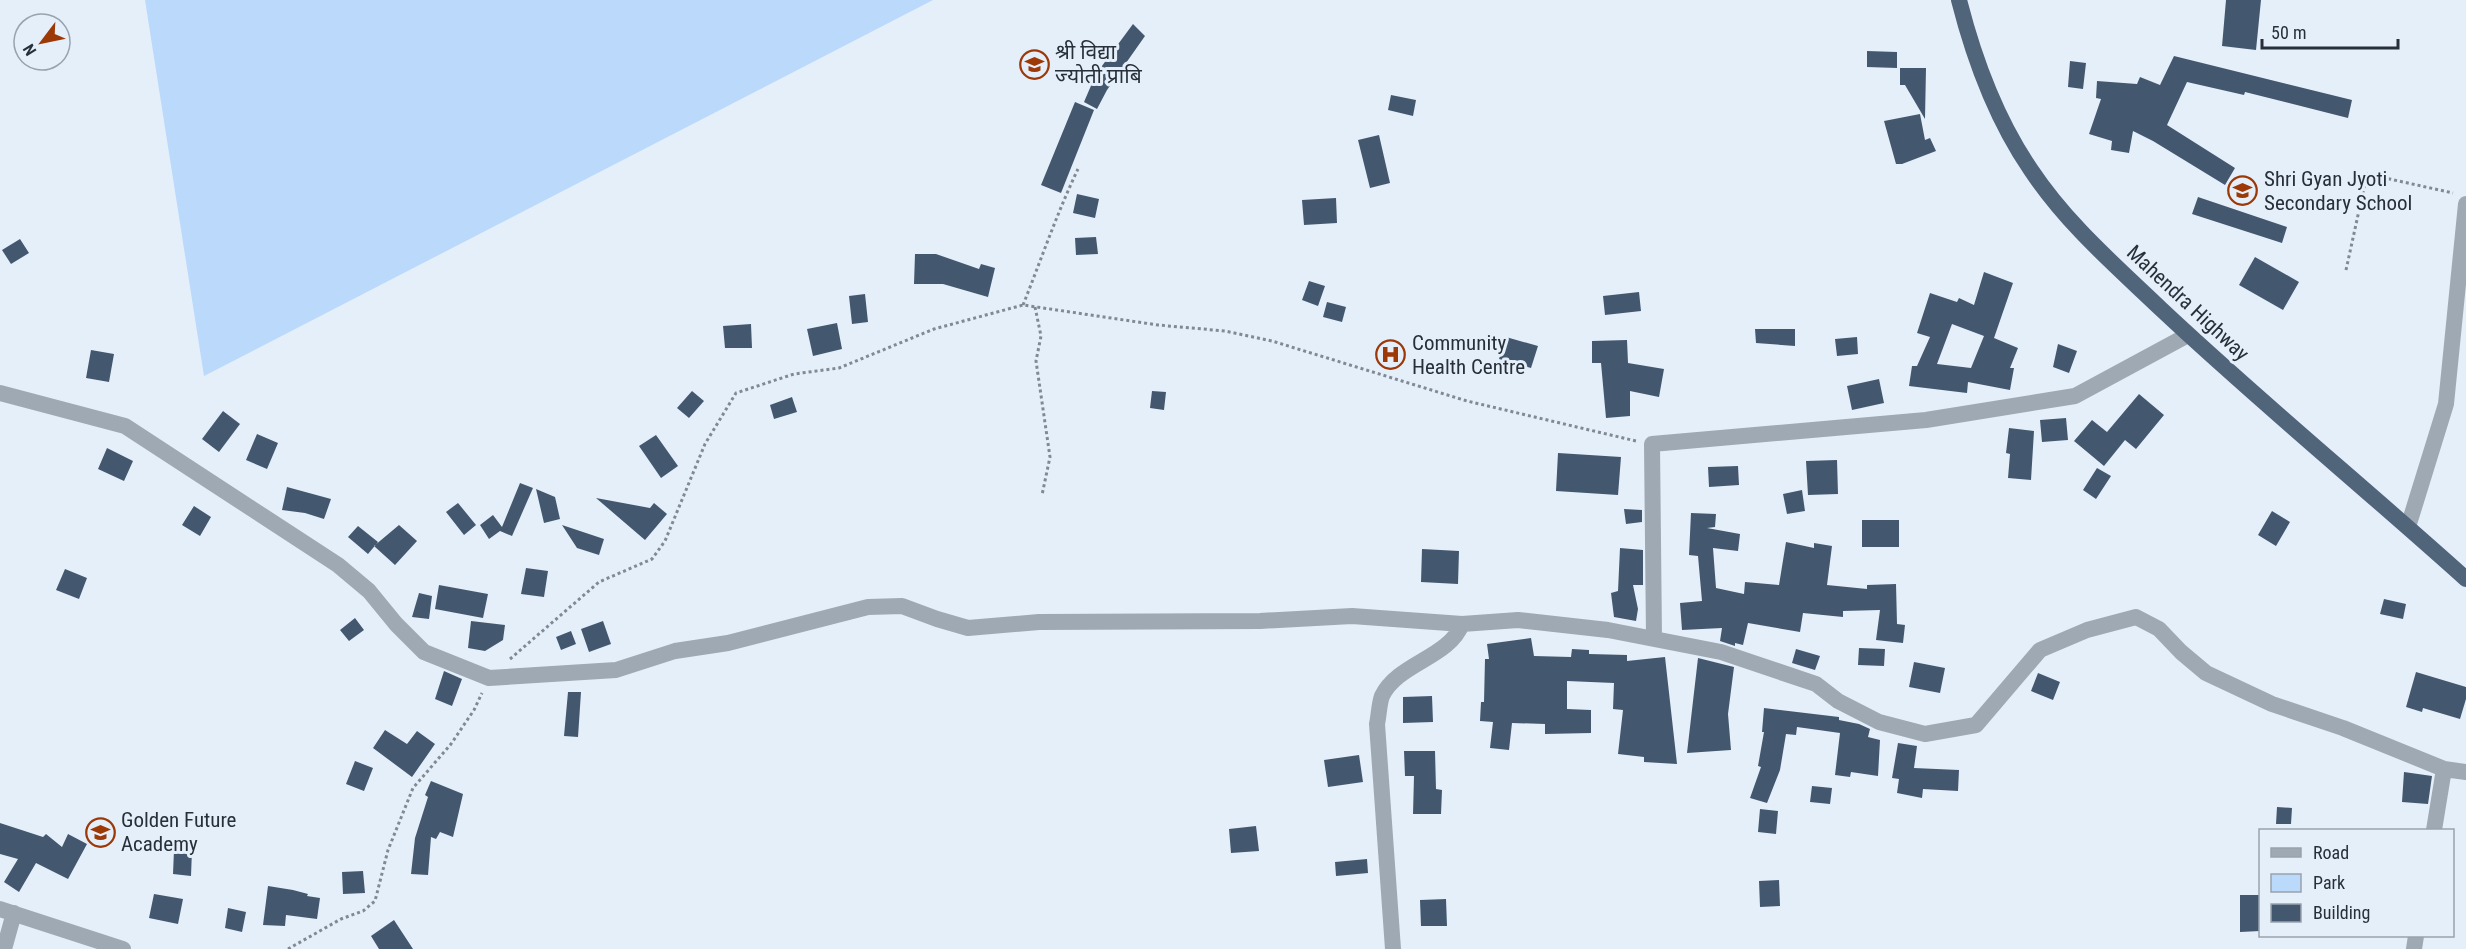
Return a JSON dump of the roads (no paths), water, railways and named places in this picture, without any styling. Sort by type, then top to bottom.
[{"type":"highway","name":"Mahendra Highway","points":[[1959,0],[1971,47],[1999,112],[2030,169],[2070,223],[2188,335],[2466,579]]},
{"type":"street","points":[[2408,527],[2446,405],[2461,199]]},
{"type":"street","points":[[1654,638],[1652,444],[1926,420],[2075,396],[2188,335]]},
{"type":"street","points":[[0,393],[126,426],[338,565],[369,591],[396,624],[424,652],[489,678],[616,670],[675,651],[728,643],[868,607],[902,606],[968,628],[1039,622],[1260,621],[1352,616],[1462,624],[1518,620],[1608,630],[1721,652],[1816,684],[1838,701],[1879,722],[1925,734],[1976,725],[2040,650],[2087,630],[2136,617],[2159,629],[2206,673],[2272,704],[2343,728],[2444,769],[2466,772]]},
{"type":"street","points":[[1393,949],[1377,724],[1381,698],[1391,683],[1440,648],[1459,632],[1462,624]]},
{"type":"street","points":[[2434,829],[2444,769]]},
{"type":"street","points":[[4,949],[7,911],[123,949]]},
{"type":"place","name":"श्री विद्या ज्योती प्राबि","points":[[1034,64]]},
{"type":"place","name":"Shri Gyan Jyoti Secondary School","points":[[2243,191]]},
{"type":"place","name":"Community Health Centre","points":[[1391,355]]},
{"type":"place","name":"Golden Future Academy","points":[[100,832]]}]
